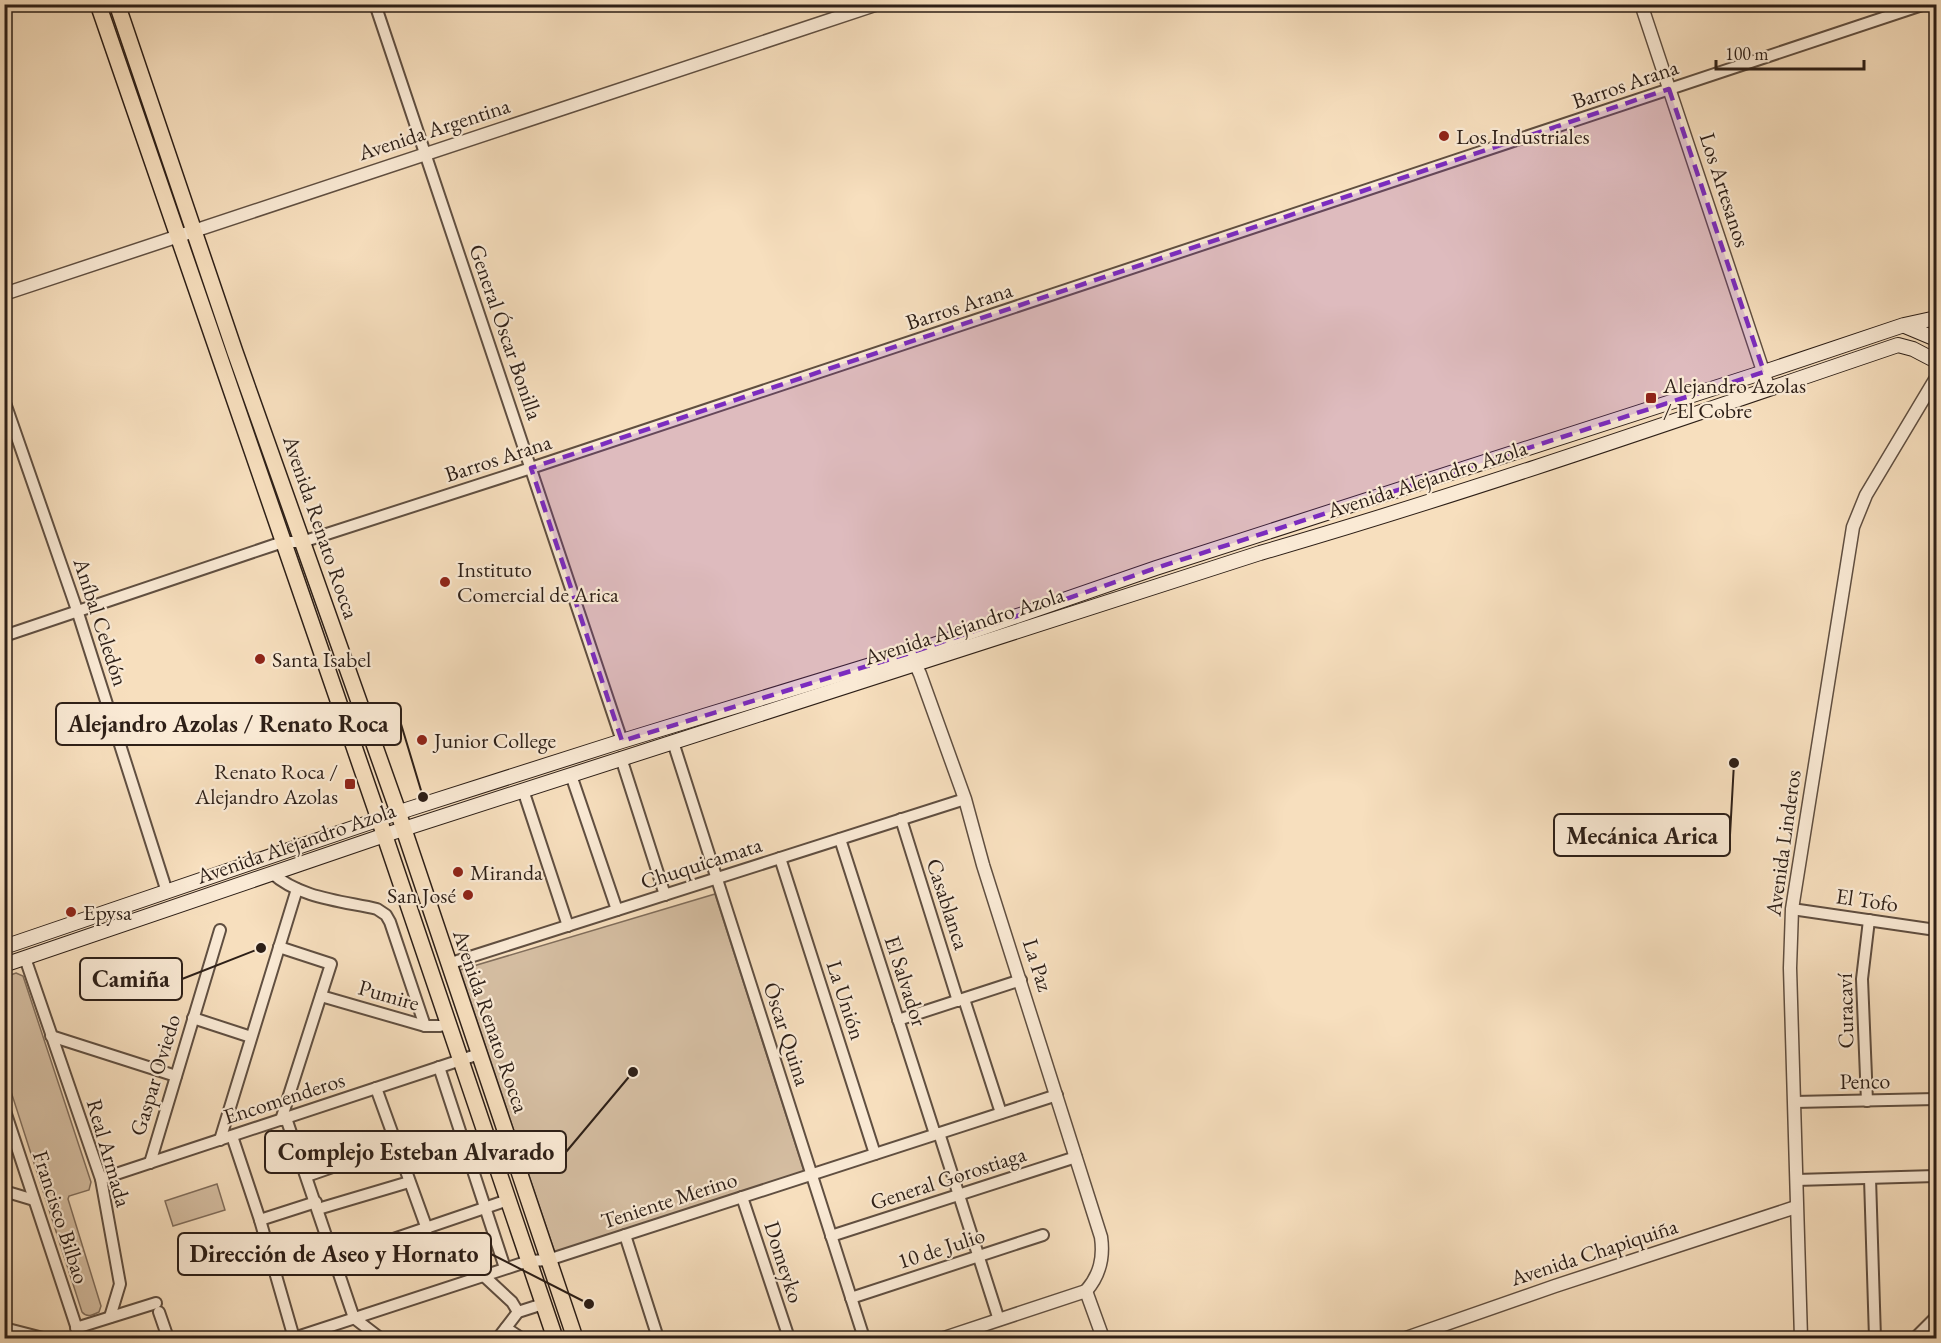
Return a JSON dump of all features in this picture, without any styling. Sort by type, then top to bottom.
[{"type":"main road","name":"Avenida Renato Rocca","points":[[98,4],[555,1338]]},
{"type":"main road","name":"Avenida Renato Rocca","points":[[117,4],[235,352],[398,813],[575,1338]]},
{"type":"main road","points":[[119,67],[136,62]]},
{"type":"main road","name":"Avenida Alejandro Azola","points":[[4,965],[384,835],[673,742],[913,659],[1156,568],[1904,325],[1936,318]]},
{"type":"main road","points":[[1904,325],[1936,339]]},
{"type":"main road","name":"Avenida Alejandro Azola","points":[[4,947],[379,819],[622,741],[913,659],[1452,495],[1898,345],[1913,349],[1936,362]]},
{"type":"main road","points":[[219,357],[235,352]]},
{"type":"street","name":"General Óscar Bonilla","points":[[375,4],[622,741]]},
{"type":"street","name":"Avenida Argentina","points":[[4,294],[878,4]]},
{"type":"street","name":"Los Artesanos","points":[[1641,4],[1769,389]]},
{"type":"street","name":"Barros Arana","points":[[4,636],[283,542],[302,542],[531,468],[1925,4]]},
{"type":"street","name":"Avenida Linderos","points":[[1801,1338],[1790,968],[1792,909],[1853,527],[1866,495],[1936,378]]},
{"type":"street","name":"Aníbal Celedón","points":[[4,400],[77,610],[167,892]]},
{"type":"street","name":"La Paz","points":[[913,659],[965,799],[983,865],[1057,1095],[1102,1246],[1099,1272],[1086,1291]]},
{"type":"street","name":"Óscar Quina","points":[[673,742],[864,1338]]},
{"type":"street","points":[[621,759],[665,895]]},
{"type":"street","points":[[571,775],[617,910]]},
{"type":"street","points":[[524,790],[568,926]]},
{"type":"street","name":"Chuquicamata","points":[[448,964],[965,799]]},
{"type":"street","name":"Casablanca","points":[[901,819],[1001,1113]]},
{"type":"street","name":"El Salvador","points":[[840,839],[999,1320]]},
{"type":"street","name":"La Unión","points":[[780,858],[875,1154]]},
{"type":"street","points":[[272,873],[297,889],[377,909],[386,915],[425,1026]]},
{"type":"street","points":[[220,1140],[297,889]]},
{"type":"street","name":"El Tofo","points":[[1792,909],[1936,930]]},
{"type":"street","name":"Curacaví","points":[[1867,1101],[1862,979],[1869,920]]},
{"type":"street","name":"Gaspar Oviedo","points":[[150,1163],[220,930]]},
{"type":"street","points":[[279,947],[331,964],[284,1119],[307,1176],[354,1318],[380,1338]]},
{"type":"street","name":"Real Armada","points":[[25,958],[101,1179],[120,1284],[110,1317]]},
{"type":"street","points":[[898,1020],[1021,980]]},
{"type":"street","name":"Pumire","points":[[321,996],[425,1026],[448,1024]]},
{"type":"street","points":[[193,1018],[250,1037]]},
{"type":"street","points":[[51,1036],[176,1076]]},
{"type":"street","name":"Encomenderos","points":[[101,1179],[479,1054]]},
{"type":"street","points":[[439,1067],[506,1268]]},
{"type":"street","points":[[376,1088],[427,1229]]},
{"type":"street","name":"Teniente Merino","points":[[294,1338],[506,1268],[529,1261],[548,1260],[1057,1095]]},
{"type":"street","name":"Penco","points":[[1794,1102],[1936,1099]]},
{"type":"street","name":"Francisco Bilbao","points":[[4,1108],[78,1333]]},
{"type":"street","points":[[232,1136],[260,1220],[294,1338]]},
{"type":"street","points":[[307,1176],[396,1145]]},
{"type":"street","name":"General Gorostiaga","points":[[831,1236],[1076,1157]]},
{"type":"street","points":[[1796,1180],[1936,1176]]},
{"type":"street","points":[[1870,1178],[1875,1338]]},
{"type":"street","points":[[260,1220],[410,1182]]},
{"type":"street","points":[[4,1191],[34,1200]]},
{"type":"street","name":"Domeyko","points":[[742,1197],[789,1338]]},
{"type":"street","points":[[335,1259],[508,1200]]},
{"type":"street","name":"Avenida Chapiquiña","points":[[1406,1338],[1555,1286],[1796,1207]]},
{"type":"street","points":[[625,1235],[658,1338]]},
{"type":"street","name":"10 de Julio","points":[[851,1298],[1043,1235]]},
{"type":"street","points":[[484,1275],[519,1312]]},
{"type":"street","points":[[944,1338],[1086,1291],[1103,1338]]},
{"type":"street","points":[[498,1338],[519,1312],[543,1304]]},
{"type":"street","points":[[78,1333],[110,1317],[157,1307],[168,1338]]},
{"type":"street","points":[[1915,1338],[1936,1317]]},
{"type":"street","points":[[4,1328],[36,1338]]},
{"type":"street","points":[[506,1328],[521,1338]]},
{"type":"highlighted area","points":[[1669,89],[1764,372],[1156,568],[910,653],[622,741],[531,468]]},
{"type":"shaded area","points":[[715,894],[805,1174],[555,1253],[460,970]]},
{"type":"shaded area","points":[[16,973],[23,976],[91,1182],[89,1190],[69,1196],[68,1199],[101,1306],[99,1312],[92,1315],[82,1312],[5,1073],[5,977]]},
{"type":"shaded area","points":[[217,1184],[225,1210],[173,1226],[165,1201]]},
{"type":"place","name":"Los Industriales","points":[[1444,136]]},
{"type":"place","name":"Alejandro Azolas / El Cobre","points":[[1651,398]]},
{"type":"place","name":"Instituto Comercial de Arica","points":[[445,582]]},
{"type":"place","name":"Santa Isabel","points":[[260,659]]},
{"type":"place","name":"Junior College","points":[[422,740]]},
{"type":"place","name":"Mecánica Arica","points":[[1734,763]]},
{"type":"place","name":"Renato Roca / Alejandro Azolas","points":[[350,784]]},
{"type":"place","name":"Alejandro Azolas / Renato Roca","points":[[423,797]]},
{"type":"place","name":"Miranda","points":[[458,872]]},
{"type":"place","name":"San José","points":[[468,895]]},
{"type":"place","name":"Epysa","points":[[71,912]]},
{"type":"place","name":"Camiña","points":[[261,948]]},
{"type":"place","name":"Complejo Esteban Alvarado","points":[[633,1072]]},
{"type":"place","name":"Dirección de Aseo y Hornato","points":[[589,1304]]}]
